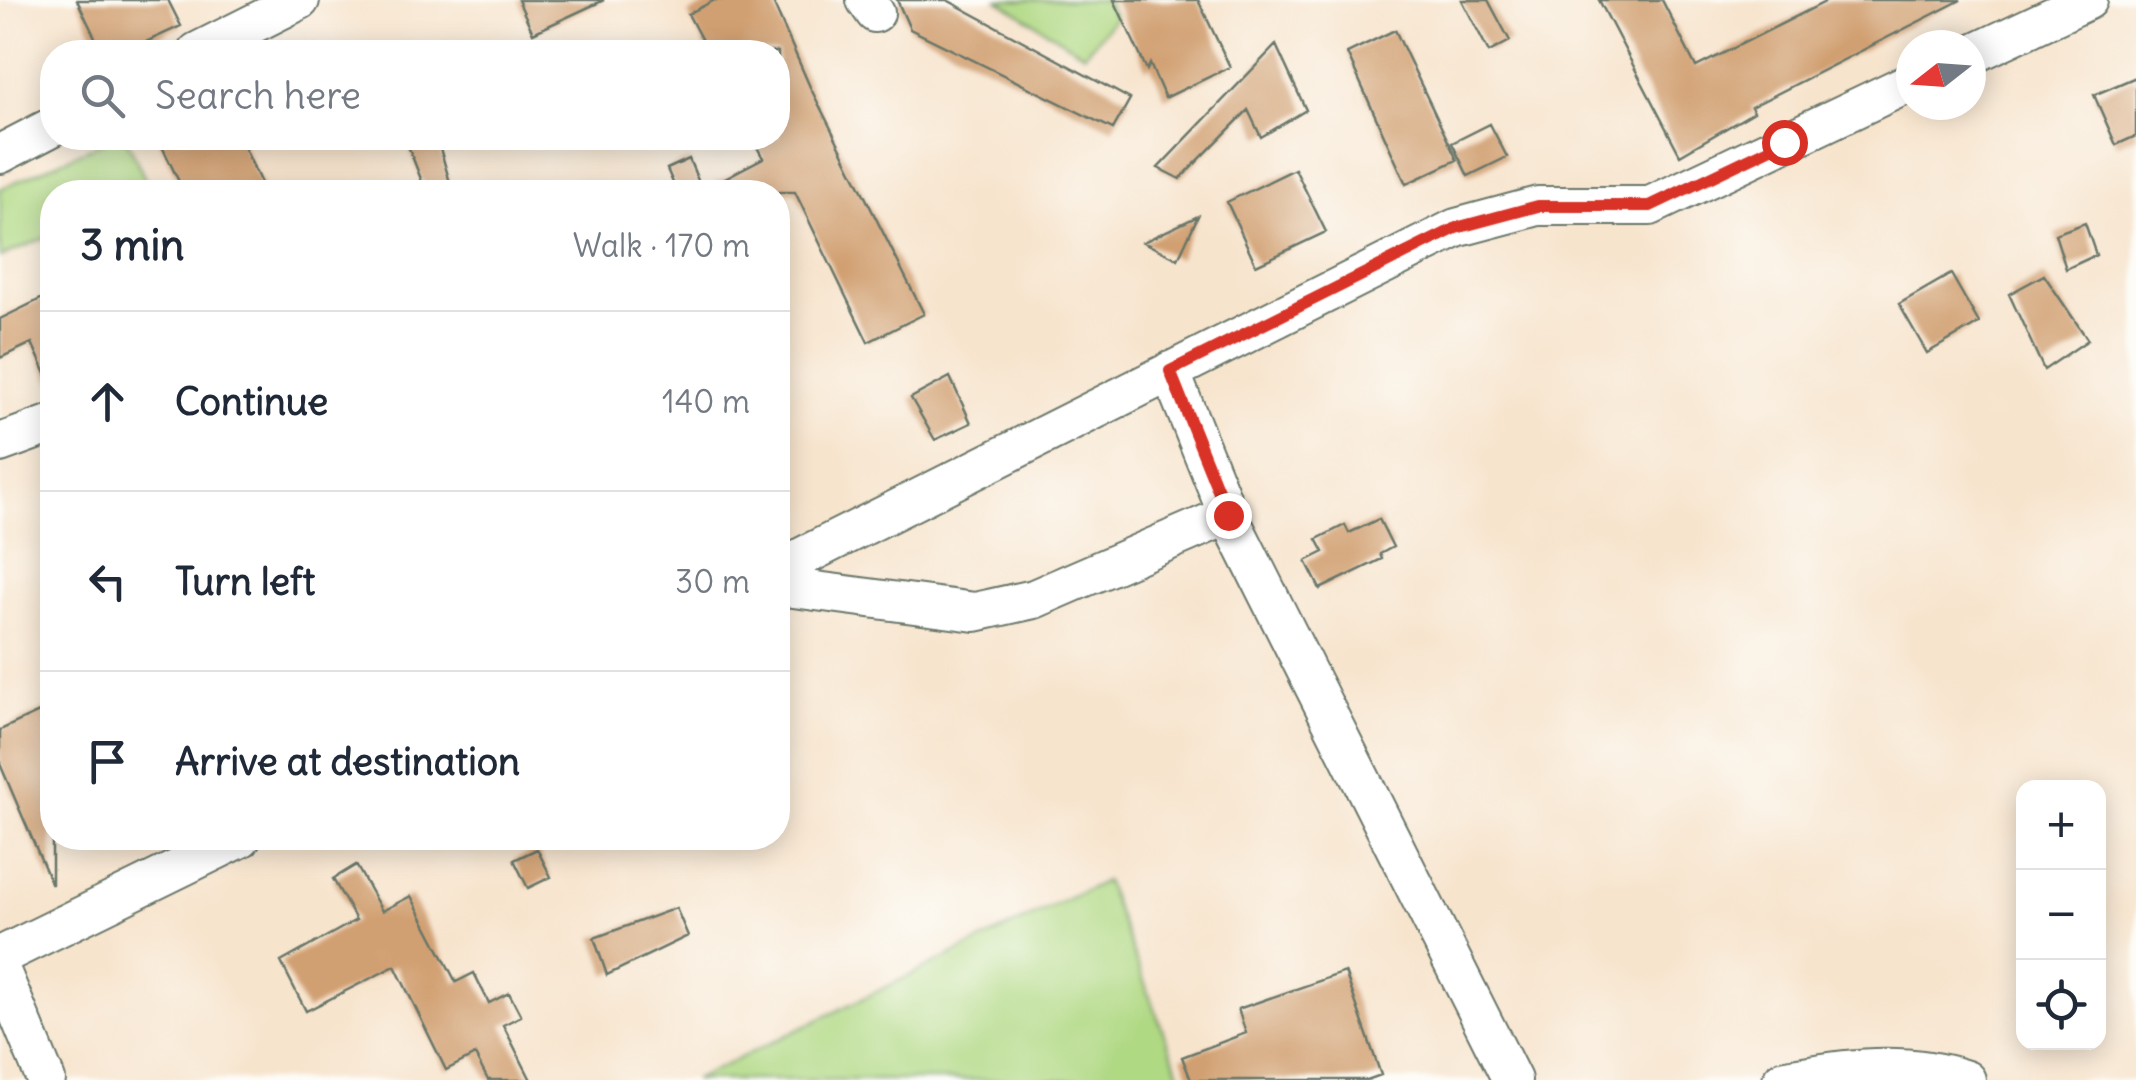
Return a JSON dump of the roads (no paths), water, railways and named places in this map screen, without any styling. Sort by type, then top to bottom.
[{"type":"street","points":[[222,40],[300,0]]},
{"type":"street","points":[[1986,47],[2088,0]]},
{"type":"street","points":[[790,563],[1456,228],[1538,206],[1650,206],[1896,89]]},
{"type":"street","points":[[0,154],[40,133]]},
{"type":"street","points":[[1170,371],[1228,515],[1512,1080]]},
{"type":"street","points":[[0,443],[40,428]]},
{"type":"street","points":[[790,588],[976,612],[1034,599],[1228,515]]},
{"type":"street","points":[[0,956],[216,850]]},
{"type":"street","points":[[0,970],[46,1080]]},
{"type":"street","points":[[1782,1080],[1846,1068],[1934,1069],[1966,1080]]}]
